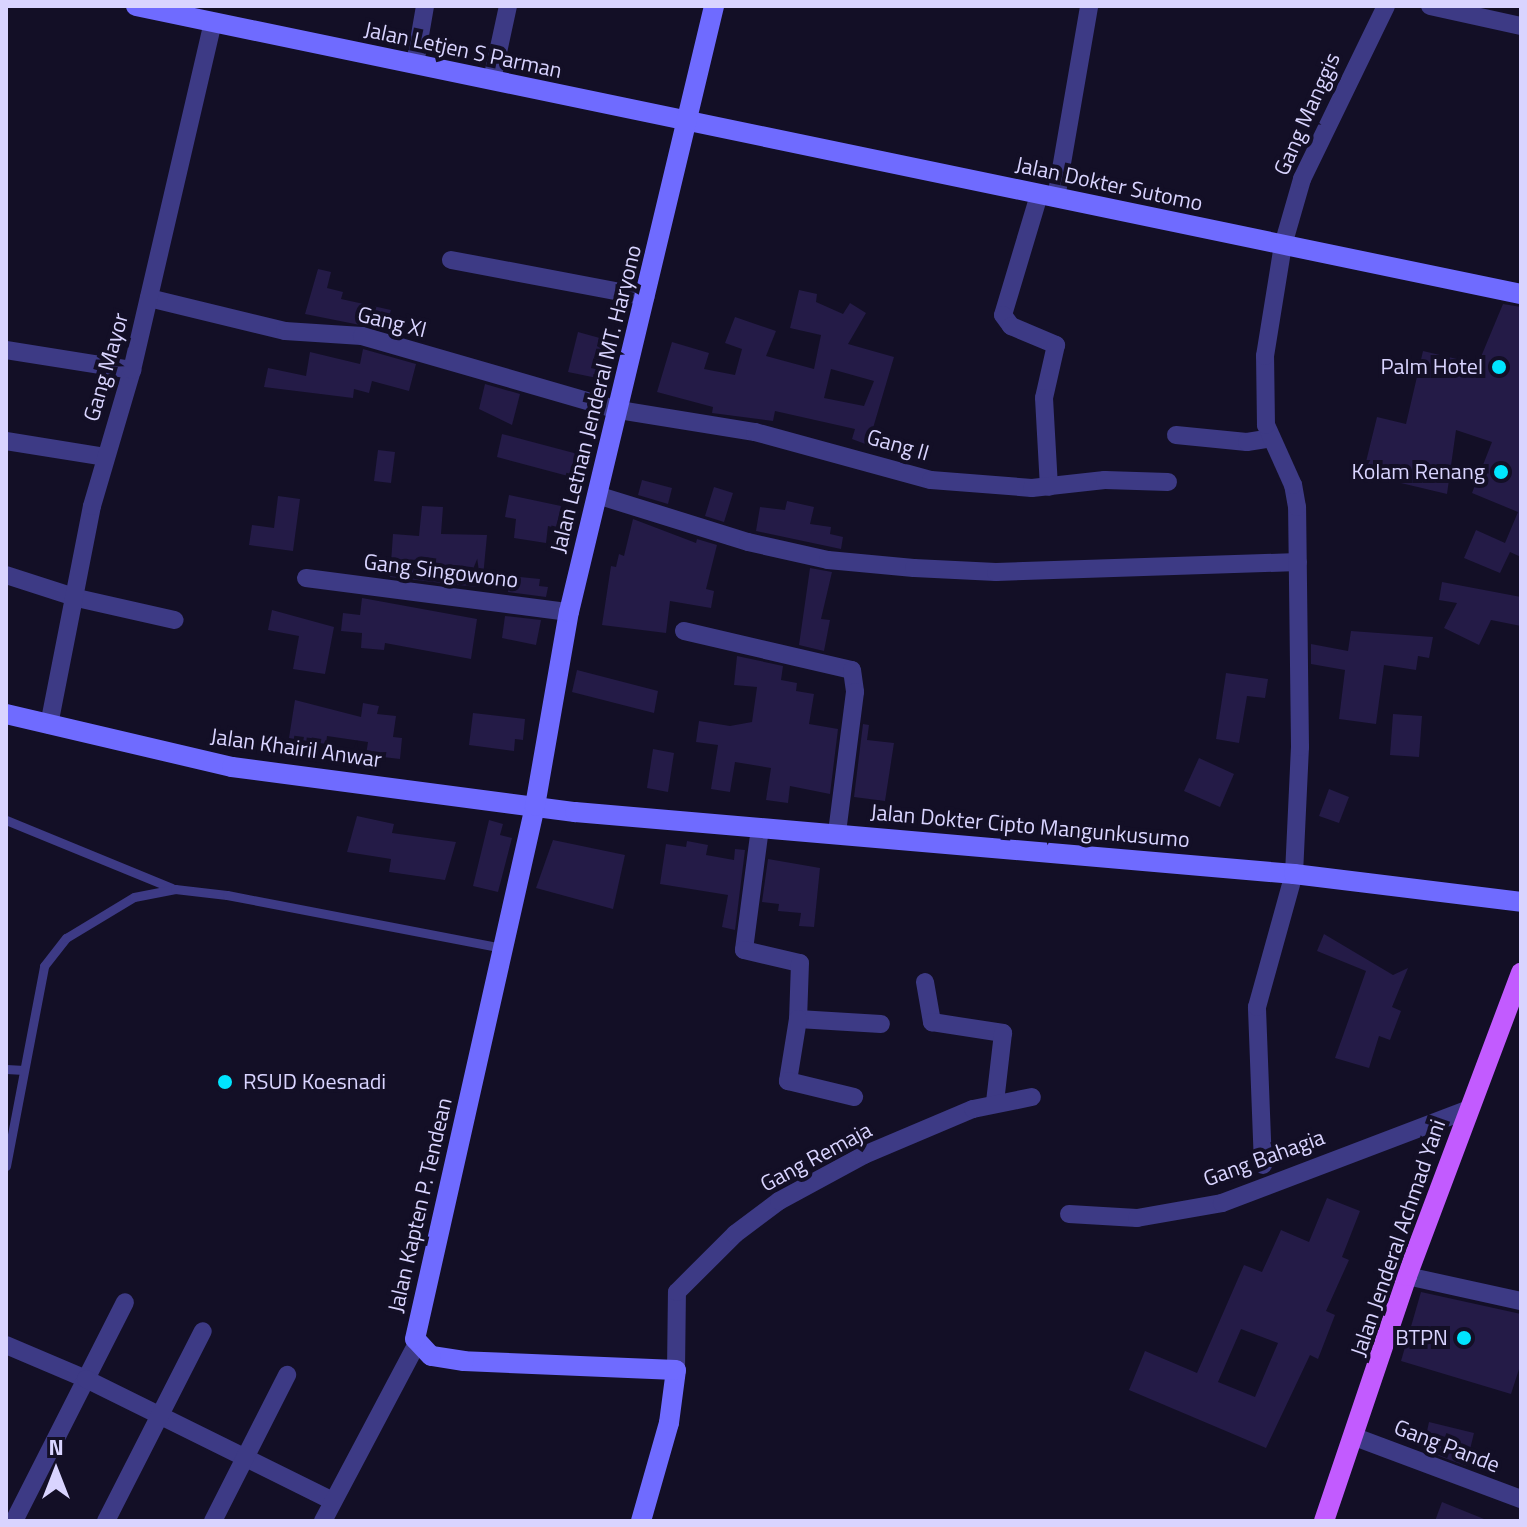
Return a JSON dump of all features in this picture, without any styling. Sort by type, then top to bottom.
[{"type":"main road","name":"Jalan Jenderal Achmad Yani","points":[[1324,1521],[1432,1206],[1521,973]]},
{"type":"street","name":"Jalan Letjen S Parman","points":[[136,6],[686,123]]},
{"type":"street","points":[[415,64],[425,6]]},
{"type":"street","points":[[492,80],[508,6]]},
{"type":"street","name":"Jalan Letnan Jenderal MT. Haryono","points":[[535,806],[569,612],[714,6]]},
{"type":"street","points":[[1049,487],[1044,398],[1056,345],[1011,326],[1003,315],[1048,196],[1089,6]]},
{"type":"street","name":"Gang Manggis","points":[[1263,1165],[1257,1007],[1294,874],[1300,747],[1298,562],[1293,485],[1271,438],[1263,379],[1283,245],[1302,179],[1386,6]]},
{"type":"street","points":[[1430,6],[1521,26]]},
{"type":"street","name":"Gang Mayor","points":[[49,725],[105,457],[132,370],[213,23]]},
{"type":"street","name":"Jalan Dokter Sutomo","points":[[686,123],[1521,294]]},
{"type":"street","points":[[451,260],[646,297]]},
{"type":"street","name":"Gang XI","points":[[149,298],[285,331],[362,336],[619,410]]},
{"type":"street","points":[[6,350],[132,370]]},
{"type":"street","name":"Gang II","points":[[619,410],[755,432],[931,480],[981,487],[1049,487],[1105,480],[1168,482]]},
{"type":"street","points":[[1176,435],[1247,442],[1271,438]]},
{"type":"street","points":[[6,441],[105,457]]},
{"type":"street","points":[[597,495],[748,542],[828,560],[996,572],[1298,562]]},
{"type":"street","points":[[6,575],[77,598],[175,620]]},
{"type":"street","name":"Gang Singowono","points":[[306,578],[569,612]]},
{"type":"street","points":[[684,631],[852,670],[855,692],[837,833]]},
{"type":"street","name":"Jalan Khairil Anwar","points":[[6,714],[232,767],[535,806]]},
{"type":"street","name":"Jalan Dokter Cipto Mangunkusumo","points":[[535,806],[1294,874],[1521,902]]},
{"type":"street","name":"Jalan Kapten P. Tendean","points":[[535,806],[412,1353],[477,1363],[676,1370]]},
{"type":"street","points":[[760,828],[742,945],[748,954],[800,963],[798,1019],[788,1081],[854,1097]]},
{"type":"street","points":[[925,982],[932,1022],[1003,1033],[995,1102]]},
{"type":"street","points":[[798,1019],[881,1024]]},
{"type":"street","name":"Gang Remaja","points":[[676,1370],[677,1292],[735,1234],[817,1178],[995,1102],[1032,1097]]},
{"type":"street","name":"Gang Bahagia","points":[[1069,1214],[1137,1218],[1222,1203],[1469,1109]]},
{"type":"street","points":[[1407,1276],[1521,1301]]},
{"type":"street","points":[[14,1521],[125,1302]]},
{"type":"street","points":[[106,1521],[203,1331]]},
{"type":"street","points":[[6,1345],[86,1379],[333,1501]]},
{"type":"street","points":[[323,1521],[391,1385],[412,1353]]},
{"type":"street","points":[[641,1521],[669,1423],[676,1370]]},
{"type":"street","points":[[213,1521],[287,1375]]},
{"type":"street","name":"Gang Pande","points":[[1355,1437],[1521,1499]]},
{"type":"lane","points":[[6,820],[175,889],[502,948]]},
{"type":"lane","points":[[6,1166],[41,980],[54,951],[66,938],[134,897],[175,889]]},
{"type":"lane","points":[[6,1069],[24,1070]]},
{"type":"building","points":[[318,269],[331,272],[327,288],[343,292],[341,299],[391,310],[385,330],[305,314]]},
{"type":"building","points":[[799,290],[817,294],[816,302],[843,314],[850,303],[866,313],[848,344],[894,357],[868,445],[852,439],[855,429],[775,411],[773,421],[712,413],[713,407],[657,392],[672,342],[709,353],[704,369],[735,375],[742,349],[725,343],[735,317],[776,331],[766,356],[814,369],[821,335],[790,328]],"holes":[[[831,369],[874,381],[864,406],[824,398]]]},
{"type":"building","points":[[1503,304],[1521,307],[1521,557],[1510,552],[1500,573],[1464,558],[1476,530],[1505,543],[1518,512],[1472,493],[1492,442],[1456,430],[1447,494],[1363,474],[1377,417],[1406,424],[1423,351],[1478,364]]},
{"type":"building","points":[[578,332],[607,340],[597,378],[568,372]]},
{"type":"building","points":[[363,349],[416,364],[409,391],[372,381],[369,393],[354,389],[353,398],[264,387],[268,368],[306,376],[310,352],[360,364]]},
{"type":"building","points":[[485,384],[520,394],[512,425],[479,409]]},
{"type":"building","points":[[502,434],[589,457],[583,480],[497,457]]},
{"type":"building","points":[[378,450],[395,452],[391,483],[374,481]]},
{"type":"building","points":[[642,480],[672,488],[668,504],[638,495]]},
{"type":"building","points":[[714,487],[733,493],[724,522],[705,516]]},
{"type":"building","points":[[509,495],[561,506],[556,528],[548,526],[546,543],[514,538],[516,519],[505,517]]},
{"type":"building","points":[[278,496],[300,499],[293,551],[249,545],[252,525],[274,528]]},
{"type":"building","points":[[787,501],[814,507],[810,524],[831,527],[830,534],[843,537],[841,549],[756,531],[760,507],[785,510]]},
{"type":"building","points":[[422,506],[443,507],[441,534],[487,535],[483,577],[477,577],[477,587],[390,577],[393,534],[419,536]]},
{"type":"building","points":[[633,519],[696,543],[697,539],[717,545],[706,589],[714,591],[711,608],[670,601],[666,633],[602,625],[611,566],[616,567],[619,554],[624,556]]},
{"type":"building","points":[[810,568],[832,572],[821,619],[830,620],[824,651],[799,645]]},
{"type":"building","points":[[510,576],[540,579],[539,586],[548,587],[546,597],[508,592]]},
{"type":"building","points":[[1442,582],[1521,597],[1521,626],[1491,620],[1479,645],[1444,628],[1457,603],[1439,600]]},
{"type":"building","points":[[362,598],[477,619],[471,659],[385,643],[384,650],[361,648],[362,633],[341,631],[343,613],[360,615]]},
{"type":"building","points":[[272,610],[334,627],[325,674],[293,669],[299,636],[268,630]]},
{"type":"building","points":[[505,616],[541,620],[536,645],[502,638]]},
{"type":"building","points":[[1351,631],[1433,637],[1429,658],[1418,656],[1416,670],[1384,665],[1376,724],[1339,719],[1345,670],[1311,664],[1311,644],[1348,651]]},
{"type":"building","points":[[737,656],[783,666],[781,680],[797,683],[796,691],[814,694],[809,724],[838,729],[830,794],[790,786],[788,803],[766,800],[771,768],[735,762],[730,792],[711,789],[718,745],[696,742],[699,721],[730,726],[752,722],[757,687],[734,685]]},
{"type":"building","points":[[577,670],[658,691],[654,713],[572,692]]},
{"type":"building","points":[[1226,673],[1268,679],[1265,698],[1247,696],[1239,743],[1216,739]]},
{"type":"building","points":[[295,700],[361,717],[363,703],[379,706],[377,714],[396,716],[393,737],[402,738],[400,759],[366,755],[368,742],[327,736],[326,744],[289,738]]},
{"type":"building","points":[[473,713],[525,719],[523,740],[515,739],[514,751],[469,745]]},
{"type":"building","points":[[1393,714],[1422,716],[1419,757],[1390,755]]},
{"type":"building","points":[[863,724],[869,725],[867,740],[894,743],[885,801],[854,797]]},
{"type":"building","points":[[653,749],[674,753],[668,792],[647,788]]},
{"type":"building","points":[[1199,758],[1234,774],[1220,807],[1184,791]]},
{"type":"building","points":[[1329,789],[1349,797],[1339,823],[1319,816]]},
{"type":"building","points":[[357,816],[394,824],[392,833],[456,842],[445,880],[389,872],[391,859],[347,852]]},
{"type":"building","points":[[489,820],[503,824],[500,835],[512,838],[498,892],[473,886]]},
{"type":"building","points":[[553,840],[625,855],[613,909],[536,888]]},
{"type":"building","points":[[687,841],[708,845],[706,855],[734,860],[735,849],[745,850],[735,930],[722,927],[728,895],[660,884],[666,844],[686,847]]},
{"type":"building","points":[[768,859],[820,868],[814,927],[799,926],[801,913],[778,911],[779,904],[762,902]]},
{"type":"building","points":[[1324,934],[1393,975],[1408,968],[1392,1007],[1401,1011],[1390,1040],[1379,1036],[1369,1068],[1335,1058],[1366,971],[1317,951]]},
{"type":"building","points":[[1327,1198],[1360,1211],[1342,1257],[1349,1260],[1326,1311],[1335,1315],[1318,1359],[1310,1355],[1266,1448],[1129,1390],[1145,1351],[1197,1373],[1244,1265],[1262,1272],[1281,1230],[1309,1242]],"holes":[[[1241,1329],[1278,1343],[1255,1397],[1218,1382]]]},
{"type":"building","name":"BTPN","points":[[1421,1292],[1521,1314],[1521,1363],[1511,1394],[1401,1361]]},
{"type":"building","points":[[1429,1422],[1474,1433],[1466,1466],[1423,1450]]},
{"type":"building","points":[[1442,1502],[1489,1521],[1435,1521]]},
{"type":"place","name":"Palm Hotel","points":[[1499,367]]},
{"type":"place","name":"Kolam Renang","points":[[1501,472]]},
{"type":"place","name":"RSUD Koesnadi","points":[[225,1082]]},
{"type":"place","name":"BTPN","points":[[1464,1338]]}]
